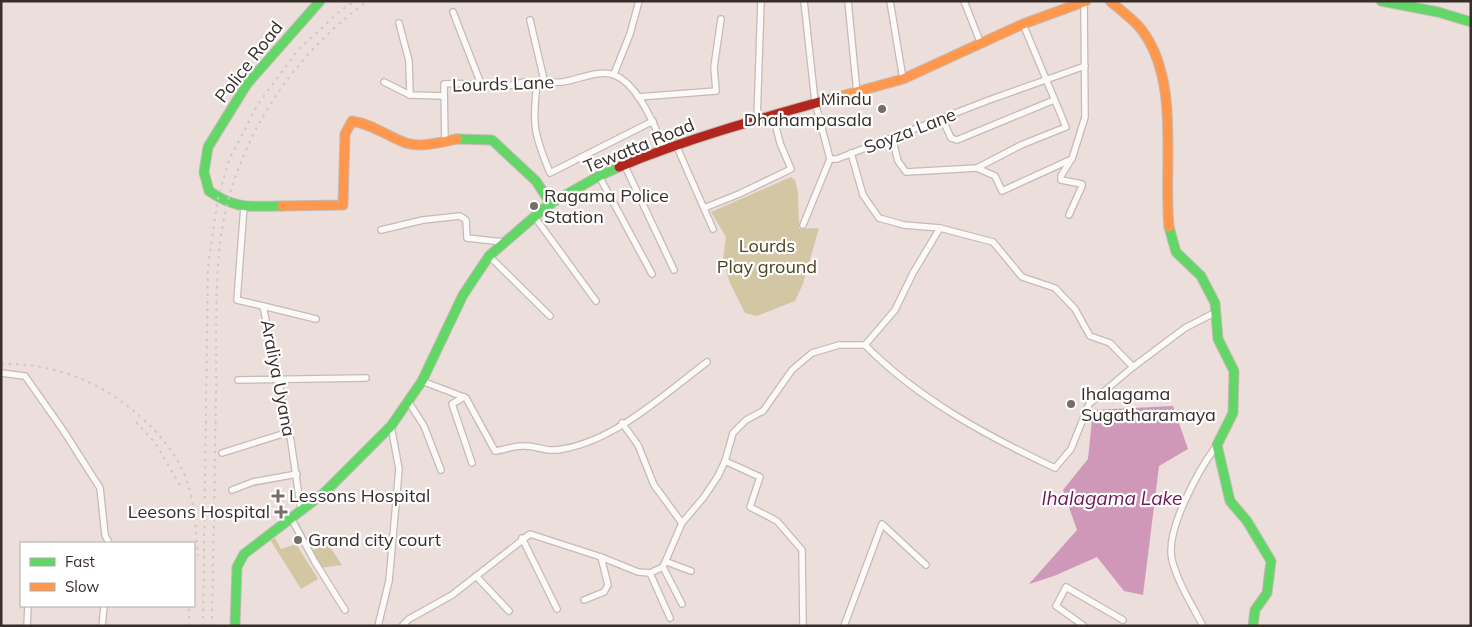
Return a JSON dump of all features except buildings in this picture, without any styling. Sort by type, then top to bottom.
[{"type":"street","name":"Police Road","points":[[320,1],[247,84],[208,147],[204,172],[209,191],[227,203],[244,206],[343,205],[345,134],[352,121],[364,123],[408,144],[444,142]]},
{"type":"street","points":[[639,1],[630,34],[614,74],[624,81],[638,98],[653,122],[665,149]]},
{"type":"street","points":[[757,119],[761,1]]},
{"type":"street","points":[[803,225],[830,159],[815,102],[804,1]]},
{"type":"street","points":[[848,1],[856,93]]},
{"type":"street","points":[[890,1],[903,80]]},
{"type":"street","points":[[964,1],[981,44]]},
{"type":"street","points":[[1110,1],[1141,29],[1159,60],[1165,94],[1169,226],[1176,252],[1201,276],[1216,303],[1218,340],[1234,371],[1233,412],[1217,445],[1205,462],[1172,530],[1172,559],[1203,626]]},
{"type":"street","points":[[1381,1],[1438,12],[1471,22]]},
{"type":"street","points":[[1069,216],[1082,184],[1062,180],[1061,176],[1072,159],[1085,118],[1085,2]]},
{"type":"street","name":"Tewatta Road","points":[[235,626],[237,568],[244,554],[324,493],[391,426],[422,381],[463,296],[489,256],[533,216],[599,176],[665,149],[678,147],[757,119],[815,102],[903,80],[1060,6],[1085,2]]},
{"type":"street","points":[[453,12],[481,84]]},
{"type":"street","points":[[638,98],[716,91],[714,67],[721,19]]},
{"type":"street","points":[[530,20],[545,84]]},
{"type":"street","points":[[399,23],[409,61],[410,96]]},
{"type":"street","points":[[892,138],[898,161],[906,172],[978,168],[1020,145],[1066,127],[1044,80],[1023,24]]},
{"type":"street","name":"Soyza Lane","points":[[830,159],[837,159],[942,118],[1085,66]]},
{"type":"street","name":"Lourds Lane","points":[[444,142],[444,84],[506,86],[524,82],[545,84],[580,80],[594,73],[614,74]]},
{"type":"street","points":[[384,82],[410,96],[443,96]]},
{"type":"street","points":[[537,84],[533,124],[537,142],[550,172],[653,122]]},
{"type":"street","points":[[942,118],[951,138],[957,140],[1054,100]]},
{"type":"street","points":[[704,208],[739,194],[791,169],[780,143],[773,115]]},
{"type":"street","points":[[444,142],[465,138],[492,140],[536,181],[551,204]]},
{"type":"street","points":[[678,147],[713,229]]},
{"type":"street","points":[[851,153],[863,195],[879,218],[904,225],[940,228],[993,242],[1022,277],[1055,288],[1075,310],[1090,336],[1110,343],[1133,367]]},
{"type":"street","points":[[978,168],[994,176],[1002,191],[1072,159]]},
{"type":"street","points":[[625,166],[674,270]]},
{"type":"street","points":[[599,176],[652,274]]},
{"type":"street","name":"Araliya Uyana","points":[[244,206],[237,300],[263,306],[289,432],[301,510]]},
{"type":"street","points":[[381,230],[423,220],[460,216],[466,220],[467,238],[503,242]]},
{"type":"street","points":[[533,216],[596,301]]},
{"type":"street","points":[[865,345],[895,310],[913,273],[940,228]]},
{"type":"street","points":[[489,256],[550,316]]},
{"type":"street","points":[[263,306],[316,319]]},
{"type":"street","points":[[402,626],[409,619],[452,595],[522,538],[530,534],[539,535],[553,543],[602,557],[638,572],[650,573],[665,564],[682,523],[704,497],[718,476],[725,461],[733,432],[746,420],[763,411],[792,370],[812,353],[839,345],[865,345],[880,360],[938,404],[994,439],[1055,468],[1070,448],[1088,404],[1133,367],[1186,328],[1216,312]]},
{"type":"street","points":[[422,381],[464,397],[496,451],[521,446],[547,452],[566,449],[597,438],[639,413],[707,362]]},
{"type":"street","points":[[1,373],[25,376],[63,430],[100,488],[109,542]]},
{"type":"street","points":[[238,380],[278,381],[366,378]]},
{"type":"street","points":[[464,397],[452,404],[472,463]]},
{"type":"street","points":[[408,401],[424,426],[441,470]]},
{"type":"street","points":[[622,423],[638,445],[654,485],[682,523]]},
{"type":"street","points":[[378,626],[389,581],[400,469],[391,426]]},
{"type":"street","points":[[222,453],[289,432]]},
{"type":"street","points":[[1217,445],[1230,501],[1247,521],[1271,561],[1267,593],[1255,610],[1253,626]]},
{"type":"street","points":[[725,461],[760,477],[750,507],[777,521],[802,550],[803,626]]},
{"type":"street","points":[[232,490],[253,482],[296,474]]},
{"type":"street","points":[[292,518],[314,562],[344,610]]},
{"type":"street","points":[[844,626],[882,524],[926,565]]},
{"type":"street","points":[[522,538],[557,609]]},
{"type":"street","points":[[584,600],[604,592],[608,585],[602,557]]},
{"type":"street","points":[[665,564],[691,571]]},
{"type":"street","points":[[665,564],[682,604]]},
{"type":"street","points":[[650,573],[670,618]]},
{"type":"street","points":[[476,576],[509,611]]},
{"type":"street","points":[[1084,626],[1056,606],[1066,587],[1123,620]]},
{"type":"street","points":[[26,626],[28,607]]},
{"type":"street","points":[[102,626],[104,607]]},
{"type":"green space","name":"Lourds Play ground","points":[[791,177],[795,180],[798,192],[799,229],[819,228],[803,284],[795,301],[757,316],[745,313],[730,283],[723,260],[726,237],[711,212]]},
{"type":"green space","points":[[298,522],[313,550],[328,544],[342,565],[318,568],[296,523]]},
{"type":"green space","points":[[275,538],[281,549],[296,544],[318,579],[301,589],[271,541]]},
{"type":"water","name":"Ihalagama Lake","points":[[1173,406],[1188,449],[1159,466],[1143,595],[1124,591],[1097,557],[1054,576],[1029,584],[1077,530],[1063,490],[1088,459],[1093,410]]},
{"type":"railway","points":[[203,626],[208,266],[218,198],[229,160],[258,104],[297,51],[340,11],[355,1]]},
{"type":"railway","points":[[212,626],[217,295],[221,236],[228,201],[239,167],[253,134],[291,74],[340,23],[368,1]]},
{"type":"railway","points":[[1,364],[41,367],[83,380],[102,389],[120,401],[154,429],[179,463],[187,481],[196,528],[198,556]]},
{"type":"railway","points":[[136,422],[156,444],[180,485]]},
{"type":"railway","points":[[189,607],[189,626]]},
{"type":"traffic: fast","points":[[282,206],[244,206],[228,201],[209,191],[204,172],[208,147],[247,84],[320,1]]},
{"type":"traffic: fast","points":[[1381,1],[1438,12],[1471,22]]},
{"type":"traffic: fast","points":[[457,139],[492,140],[536,181],[551,204]]},
{"type":"traffic: fast","points":[[235,626],[237,567],[244,554],[324,493],[391,426],[422,381],[463,295],[489,256],[548,205],[599,176],[619,167]]},
{"type":"traffic: fast","points":[[1169,227],[1176,252],[1201,276],[1215,303],[1218,339],[1234,371],[1233,413],[1217,445],[1230,501],[1247,521],[1271,561],[1267,593],[1255,610],[1253,626]]},
{"type":"traffic: slow","points":[[834,98],[903,79],[1023,24],[1086,1]]},
{"type":"traffic: slow","points":[[1110,1],[1141,29],[1153,50],[1161,73],[1166,98],[1168,124],[1169,227]]},
{"type":"traffic: slow","points":[[282,206],[343,205],[345,134],[352,121],[373,127],[406,143],[418,145],[432,144],[457,139]]},
{"type":"traffic: jam","points":[[619,167],[699,138],[834,98]]},
{"type":"place","name":"Mindu Dhahampasala","points":[[882,109]]},
{"type":"place","name":"Ragama Police Station","points":[[534,206]]},
{"type":"place","name":"Ihalagama Sugatharamaya","points":[[1071,404]]},
{"type":"place","name":"Lessons Hospital","points":[[278,496]]},
{"type":"place","name":"Leesons Hospital","points":[[281,512]]},
{"type":"place","name":"Grand city court","points":[[298,540]]}]
